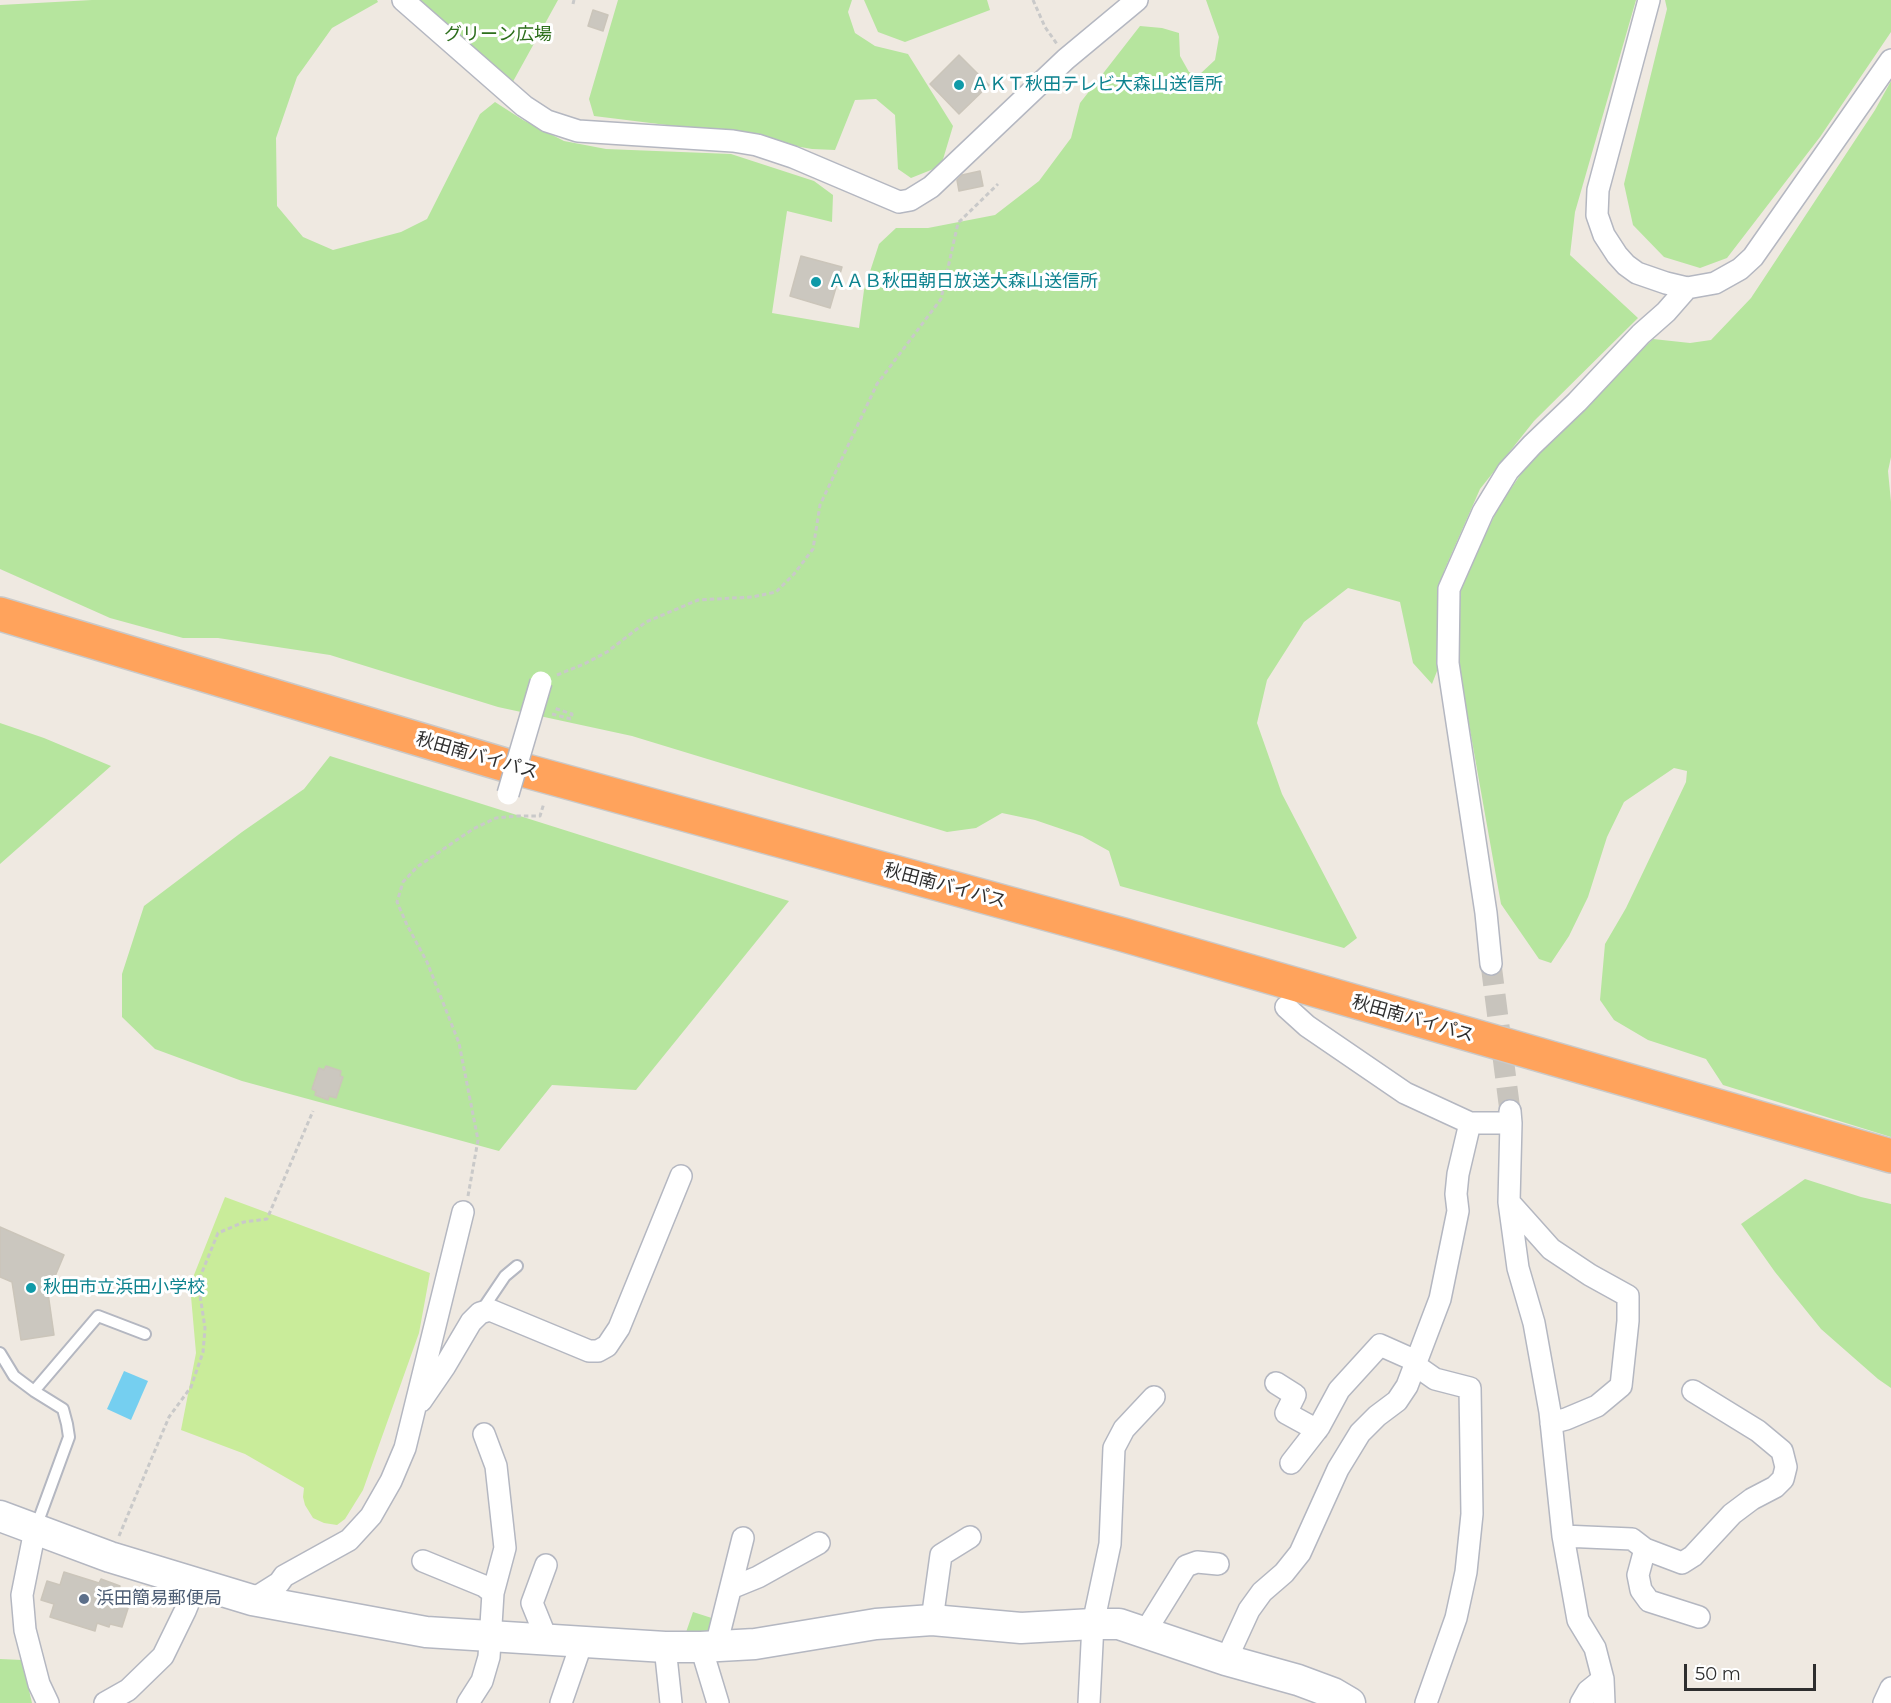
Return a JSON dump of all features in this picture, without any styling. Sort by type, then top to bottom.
[{"type":"highway","name":"秋田南バイパス","points":[[0,614],[512,766],[1114,933],[1891,1156]]},
{"type":"street","points":[[403,0],[524,106],[547,121],[578,131],[733,141],[757,145],[793,157],[899,202],[910,200],[931,187],[1066,59],[1137,0]]},
{"type":"street","points":[[1649,0],[1598,190],[1597,215],[1604,235],[1626,265],[1637,273],[1687,288],[1715,283],[1740,269],[1753,257],[1891,60]]},
{"type":"street","points":[[1491,964],[1448,663],[1449,589],[1483,512],[1508,471],[1687,288]]},
{"type":"street","points":[[508,794],[544,708],[541,682]]},
{"type":"street","points":[[1286,1007],[1307,1026],[1405,1093],[1470,1124],[1510,1117],[1509,1202],[1518,1268],[1534,1323],[1551,1423],[1563,1536],[1578,1620],[1595,1648],[1603,1678],[1604,1703]]},
{"type":"street","points":[[1226,1660],[1249,1610],[1262,1592],[1284,1573],[1300,1553],[1338,1469],[1360,1433],[1397,1401],[1407,1386],[1440,1299],[1458,1210],[1456,1194],[1458,1174],[1470,1124]]},
{"type":"street","points":[[414,1412],[471,1322],[480,1312],[490,1310],[589,1351],[598,1351],[607,1346],[619,1328],[681,1176]]},
{"type":"street","points":[[1509,1202],[1551,1249],[1590,1275],[1628,1296],[1628,1322],[1621,1386],[1597,1406],[1551,1423]]},
{"type":"street","points":[[252,1600],[279,1583],[284,1576],[349,1540],[371,1516],[392,1481],[405,1448],[463,1212]]},
{"type":"street","points":[[1291,1462],[1317,1430],[1339,1390],[1380,1345],[1415,1363],[1435,1379],[1470,1388],[1472,1514],[1466,1572],[1456,1618],[1426,1703]]},
{"type":"street","points":[[1276,1383],[1295,1395],[1286,1413],[1317,1430]]},
{"type":"street","points":[[1563,1536],[1632,1539],[1645,1549],[1682,1563],[1693,1556],[1732,1514],[1752,1499],[1775,1487],[1783,1479],[1786,1467],[1782,1451],[1758,1431],[1693,1391]]},
{"type":"street","points":[[1089,1703],[1093,1624],[1110,1544],[1114,1448],[1125,1429],[1154,1398]]},
{"type":"street","points":[[468,1703],[482,1682],[489,1657],[493,1593],[505,1548],[496,1466],[484,1434]]},
{"type":"street","points":[[0,1516],[110,1557],[252,1600],[426,1632],[665,1647],[708,1647],[756,1644],[876,1624],[932,1620],[1021,1628],[1119,1624],[1226,1660],[1298,1680],[1314,1695],[1333,1693],[1350,1703]]},
{"type":"street","points":[[35,1530],[22,1595],[25,1630],[39,1684],[48,1703]]},
{"type":"street","points":[[932,1620],[941,1555],[970,1537]]},
{"type":"street","points":[[718,1703],[708,1647],[731,1588],[743,1538]]},
{"type":"street","points":[[731,1588],[758,1577],[819,1543]]},
{"type":"street","points":[[1645,1549],[1638,1575],[1641,1590],[1649,1601],[1699,1617]]},
{"type":"street","points":[[423,1561],[484,1586],[493,1593]]},
{"type":"street","points":[[1145,1632],[1186,1566],[1197,1562],[1218,1564]]},
{"type":"street","points":[[546,1565],[532,1604],[547,1640]]},
{"type":"street","points":[[105,1703],[128,1690],[163,1656],[196,1584]]},
{"type":"street","points":[[561,1703],[582,1642]]},
{"type":"street","points":[[665,1647],[671,1703]]},
{"type":"street","points":[[1581,1703],[1588,1691],[1603,1678]]},
{"type":"street","points":[[1884,1703],[1891,1688]]},
{"type":"lane","points":[[480,1312],[505,1276],[518,1266]]},
{"type":"lane","points":[[34,1391],[98,1316],[145,1334]]},
{"type":"lane","points":[[0,1353],[14,1376],[63,1409],[69,1437],[35,1530]]},
{"type":"path","points":[[1033,0],[1045,27],[1066,59]]},
{"type":"path","points":[[541,682],[607,652],[646,622],[688,604],[698,600],[752,597],[776,592],[794,574],[813,549],[820,505],[877,384],[940,299],[958,223],[998,184]]},
{"type":"path","points":[[544,708],[572,714],[571,719],[544,708]]},
{"type":"path","points":[[463,1212],[470,1191],[478,1140],[459,1043],[427,962],[397,902],[403,882],[417,867],[473,829],[496,818],[540,816],[544,804]]},
{"type":"path","points":[[110,1557],[169,1418],[190,1387],[203,1352],[205,1328],[198,1282],[218,1233],[244,1222],[267,1218],[313,1112]]},
{"type":"green space","points":[[92,0],[377,0],[378,2],[332,28],[297,77],[276,138],[277,206],[303,237],[333,250],[401,232],[427,219],[480,114],[495,102],[523,120],[564,141],[606,149],[731,154],[814,181],[833,195],[832,222],[787,211],[772,313],[859,328],[864,290],[879,244],[896,228],[928,228],[995,215],[1039,181],[1071,138],[1080,103],[1140,26],[1162,28],[1179,33],[1180,56],[1189,72],[1200,74],[1215,60],[1219,37],[1206,0],[1636,0],[1575,212],[1570,255],[1638,318],[1534,421],[1480,489],[1444,571],[1439,666],[1432,684],[1413,663],[1400,602],[1348,588],[1304,622],[1267,680],[1257,723],[1282,794],[1357,938],[1344,948],[1120,886],[1109,851],[1082,836],[1035,820],[1002,813],[976,828],[947,832],[632,736],[498,707],[330,655],[218,638],[183,638],[110,618],[0,569],[0,5]]},
{"type":"green space","name":"グリーン広場","points":[[395,0],[558,0],[510,87]]},
{"type":"green space","points":[[618,0],[852,0],[848,12],[855,33],[875,46],[908,54],[953,126],[941,166],[911,178],[898,169],[895,115],[876,99],[855,100],[835,150],[812,149],[691,128],[594,116],[589,99]]},
{"type":"green space","points":[[864,0],[987,0],[990,10],[905,42],[878,32]]},
{"type":"green space","points":[[1665,0],[1891,0],[1891,32],[1820,137],[1727,258],[1700,268],[1664,257],[1633,225],[1624,184],[1667,9]]},
{"type":"green space","points":[[1891,81],[1891,457],[1888,471],[1891,502],[1891,1137],[1723,1085],[1706,1059],[1648,1040],[1614,1020],[1600,1000],[1605,944],[1626,908],[1686,782],[1687,771],[1674,768],[1624,802],[1607,837],[1588,897],[1569,936],[1551,963],[1539,959],[1501,904],[1454,640],[1462,584],[1499,506],[1534,455],[1653,339],[1690,343],[1711,340],[1751,298],[1875,110]]},
{"type":"green space","points":[[0,723],[44,738],[111,766],[0,864]]},
{"type":"green space","points":[[330,756],[789,901],[636,1090],[552,1085],[499,1151],[242,1081],[155,1049],[122,1017],[122,974],[144,906],[242,832],[304,789]]},
{"type":"green space","points":[[1805,1179],[1891,1204],[1891,1388],[1821,1329],[1775,1272],[1741,1224]]},
{"type":"green space","points":[[225,1197],[430,1273],[419,1333],[363,1490],[345,1519],[337,1525],[313,1518],[305,1505],[304,1488],[245,1454],[181,1430],[196,1353],[190,1285]]},
{"type":"green space","points":[[693,1612],[718,1620],[713,1641],[683,1641]]},
{"type":"green space","points":[[0,1659],[22,1660],[32,1703],[0,1703]]},
{"type":"water","points":[[124,1371],[148,1381],[131,1420],[107,1409]]},
{"type":"building","points":[[593,10],[608,15],[603,31],[588,26]]},
{"type":"building","name":"ＡＫＴ秋田テレビ大森山送信所","points":[[959,55],[989,85],[959,114],[930,84]]},
{"type":"building","points":[[980,171],[983,186],[959,191],[957,180],[962,175]]},
{"type":"building","name":"ＡＡＢ秋田朝日放送大森山送信所","points":[[801,256],[842,267],[830,308],[790,296]]},
{"type":"building","points":[[326,1066],[341,1071],[340,1076],[343,1077],[336,1098],[329,1096],[328,1100],[315,1095],[316,1091],[312,1089],[319,1068],[324,1070]]},
{"type":"building","name":"秋田市立浜田小学校","points":[[0,1227],[64,1255],[48,1293],[54,1335],[21,1340],[12,1282],[0,1277]]},
{"type":"building","points":[[64,1572],[99,1583],[101,1579],[120,1586],[119,1589],[133,1593],[122,1627],[110,1624],[109,1627],[97,1623],[95,1631],[50,1617],[54,1604],[41,1600],[47,1581],[60,1585]]},
{"type":"tunnel","points":[[1491,964],[1510,1111]]},
{"type":"place","name":"ＡＫＴ秋田テレビ大森山送信所","points":[[959,85]]},
{"type":"place","name":"ＡＡＢ秋田朝日放送大森山送信所","points":[[816,282]]},
{"type":"place","name":"秋田市立浜田小学校","points":[[31,1288]]},
{"type":"place","name":"浜田簡易郵便局","points":[[84,1599]]}]
